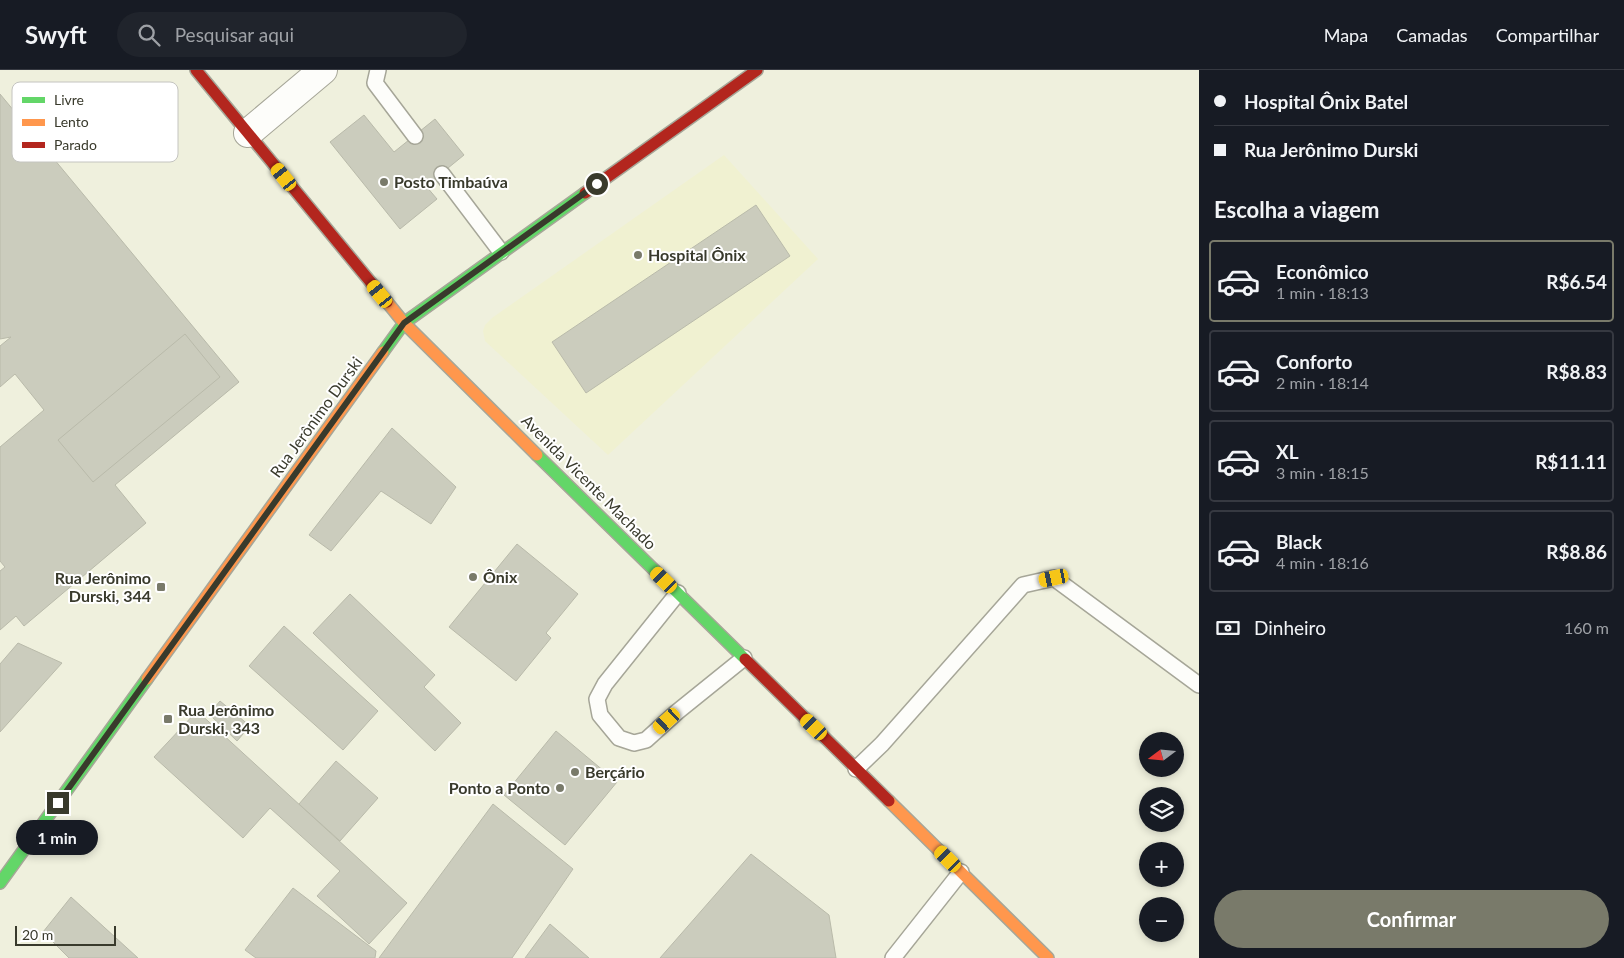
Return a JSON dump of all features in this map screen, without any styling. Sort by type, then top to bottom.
[{"type":"street","name":"Avenida Vicente Machado","points":[[196,70],[404,323],[1048,958]]},
{"type":"street","points":[[248,133],[324,70]]},
{"type":"street","name":"Rua Jerônimo Durski","points":[[0,883],[404,323],[757,70]]},
{"type":"lane","points":[[378,70],[375,83],[414,136]]},
{"type":"lane","points":[[442,174],[501,252]]},
{"type":"lane","points":[[856,768],[882,744],[1023,585],[1054,578],[1199,685]]},
{"type":"lane","points":[[678,593],[605,684],[597,699],[600,715],[619,738],[634,743],[646,740],[677,712],[744,658]]},
{"type":"lane","points":[[893,958],[961,872]]},
{"type":"shaded area","points":[[724,155],[818,259],[608,455],[485,341],[483,331],[485,325],[492,318]]},
{"type":"building","points":[[0,94],[12,108],[12,162],[56,162],[239,382],[115,485],[146,523],[24,626],[16,616],[0,630],[0,571],[5,567],[0,561],[0,447],[44,410],[15,374],[0,387],[0,346],[11,337],[0,339]]},
{"type":"building","points":[[364,115],[394,152],[435,119],[464,155],[426,186],[437,199],[400,229],[330,142]]},
{"type":"building","points":[[756,205],[790,256],[586,393],[552,342]]},
{"type":"building","points":[[185,334],[220,377],[93,482],[58,440]]},
{"type":"building","points":[[392,428],[456,487],[431,524],[381,491],[331,551],[309,535]]},
{"type":"building","points":[[517,544],[578,594],[546,633],[551,638],[516,681],[449,627]]},
{"type":"building","points":[[350,594],[435,675],[424,687],[461,723],[435,751],[313,633]]},
{"type":"building","points":[[284,626],[378,711],[343,750],[249,666]]},
{"type":"building","points":[[18,643],[62,663],[0,732],[0,664]]},
{"type":"building","points":[[220,701],[250,726],[237,741],[209,714]]},
{"type":"building","points":[[197,711],[407,903],[369,944],[317,896],[340,871],[270,808],[243,838],[154,757]]},
{"type":"building","name":"Ponto a Ponto","points":[[556,731],[617,782],[565,845],[504,795]]},
{"type":"building","points":[[336,761],[378,798],[340,841],[299,804]]},
{"type":"building","points":[[493,804],[573,869],[512,958],[379,958]]},
{"type":"building","points":[[751,854],[829,915],[836,958],[660,958]]},
{"type":"building","points":[[293,888],[376,951],[375,958],[256,958],[245,950]]},
{"type":"building","points":[[71,897],[138,958],[69,958],[43,932]]},
{"type":"building","points":[[550,924],[589,958],[525,958]]},
{"type":"traffic: fast","points":[[383,352],[404,323],[585,193]]},
{"type":"traffic: fast","points":[[537,455],[745,659]]},
{"type":"traffic: fast","points":[[0,883],[147,679]]},
{"type":"traffic: slow","points":[[387,302],[404,323],[537,455]]},
{"type":"traffic: slow","points":[[147,679],[383,352]]},
{"type":"traffic: slow","points":[[889,801],[1048,958]]},
{"type":"traffic: jam","points":[[196,70],[387,302]]},
{"type":"traffic: jam","points":[[585,193],[757,70]]},
{"type":"traffic: jam","points":[[745,659],[889,801]]},
{"type":"place","name":"Posto Timbaúva","points":[[384,182]]},
{"type":"place","name":"Hospital Ônix","points":[[638,255]]},
{"type":"place","name":"Ônix","points":[[473,577]]},
{"type":"place","name":"Rua Jerônimo Durski, 344","points":[[161,587]]},
{"type":"place","name":"Rua Jerônimo Durski, 343","points":[[168,719]]},
{"type":"place","name":"Berçário","points":[[575,772]]},
{"type":"place","name":"Ponto a Ponto","points":[[560,788]]},
{"type":"route","points":[[58,803],[404,323],[597,184]]}]
